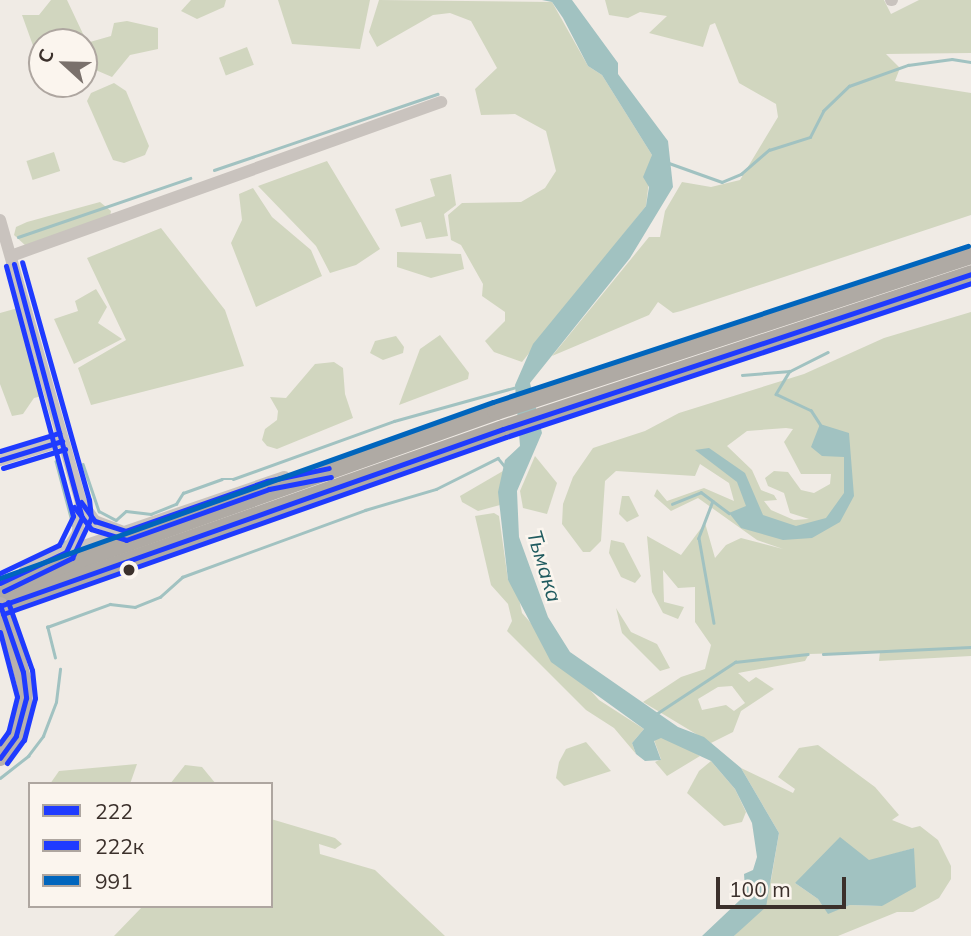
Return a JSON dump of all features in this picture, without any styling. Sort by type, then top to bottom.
[{"type":"highway","points":[[564,398],[971,254]]},
{"type":"highway","points":[[0,585],[342,465],[971,274]]},
{"type":"highway","points":[[0,605],[499,419]]},
{"type":"main road","points":[[0,605],[26,685],[24,711],[16,736],[0,758]]},
{"type":"street","points":[[11,256],[441,102]]},
{"type":"street","points":[[0,220],[27,306],[62,441],[81,502],[95,522],[125,531]]},
{"type":"street","points":[[0,460],[62,441]]},
{"type":"street","points":[[0,585],[66,552],[267,481],[342,465]]},
{"type":"street","points":[[66,552],[78,533],[81,502]]},
{"type":"green space","points":[[51,0],[67,0],[80,28],[28,28],[28,32],[22,15],[39,15]]},
{"type":"green space","points":[[191,0],[226,0],[224,7],[197,19],[181,11]]},
{"type":"green space","points":[[278,0],[370,0],[360,49],[292,44]]},
{"type":"green space","points":[[379,0],[552,2],[588,66],[602,75],[652,155],[646,206],[522,362],[494,352],[485,341],[505,321],[505,312],[482,296],[483,284],[461,245],[451,240],[448,215],[462,203],[521,202],[545,188],[556,171],[546,131],[515,114],[481,115],[475,89],[497,68],[471,21],[450,13],[433,15],[377,47],[369,32]]},
{"type":"green space","points":[[605,0],[884,0],[891,14],[919,0],[971,0],[971,53],[886,54],[900,68],[895,81],[971,93],[971,215],[681,311],[673,313],[658,302],[649,315],[552,356],[649,237],[660,237],[665,211],[682,182],[711,187],[740,180],[778,117],[776,104],[739,83],[715,23],[710,25],[703,47],[649,33],[667,16],[640,12],[628,18],[609,15]]},
{"type":"green space","points":[[127,21],[158,28],[158,49],[130,55],[112,77],[98,71],[98,40],[111,36],[114,23]]},
{"type":"green space","points":[[247,47],[254,65],[226,75],[219,58]]},
{"type":"green space","points":[[114,83],[126,91],[149,146],[145,155],[124,163],[113,160],[87,101],[88,98],[98,98],[98,90]]},
{"type":"green space","points":[[54,152],[60,171],[33,180],[26,161]]},
{"type":"green space","points":[[327,161],[380,249],[356,265],[330,273],[316,246],[258,186]]},
{"type":"green space","points":[[451,174],[456,205],[444,214],[448,236],[426,239],[421,222],[401,227],[395,209],[435,196],[430,179]]},
{"type":"green space","points":[[253,188],[272,217],[311,250],[322,276],[256,307],[231,243],[242,220],[239,194]]},
{"type":"green space","points":[[100,202],[111,211],[110,217],[26,246],[14,235],[16,227],[27,222]]},
{"type":"green space","points":[[161,228],[225,310],[244,366],[91,405],[78,368],[126,340],[87,258]]},
{"type":"green space","points":[[397,252],[461,254],[464,269],[431,278],[397,267]]},
{"type":"green space","points":[[96,289],[107,307],[98,323],[122,339],[74,364],[54,319],[78,311],[75,301]]},
{"type":"green space","points":[[18,308],[25,318],[42,396],[34,398],[23,414],[12,416],[0,384],[0,313]]},
{"type":"green space","points":[[971,312],[971,656],[879,661],[880,652],[809,654],[805,661],[738,673],[749,682],[756,677],[774,689],[741,711],[733,732],[711,743],[643,702],[681,677],[705,669],[711,645],[695,622],[695,587],[678,588],[663,570],[664,602],[684,607],[678,619],[663,613],[652,592],[647,536],[681,555],[705,523],[715,558],[726,545],[741,538],[783,549],[757,540],[698,498],[671,511],[654,496],[657,489],[667,501],[704,488],[734,501],[729,483],[700,464],[695,476],[616,471],[605,481],[601,541],[590,552],[583,552],[562,524],[563,504],[573,477],[593,448],[645,431],[679,413],[804,374],[884,338]],"holes":[[[793,429],[784,442],[801,474],[831,474],[830,484],[814,493],[801,490],[788,472],[774,471],[765,478],[768,486],[784,493],[790,513],[809,519],[794,520],[771,510],[764,501],[777,500],[774,495],[761,490],[752,470],[727,446],[747,431]],[[732,686],[745,703],[734,711],[726,705],[702,710],[698,699],[718,687]]]},
{"type":"green space","points":[[440,335],[469,373],[468,379],[399,405],[420,349]]},
{"type":"green space","points":[[396,336],[404,347],[403,353],[383,360],[370,353],[375,341]]},
{"type":"green space","points":[[334,362],[343,368],[345,394],[353,418],[277,449],[267,446],[262,440],[265,429],[277,420],[278,411],[270,397],[286,398],[315,364]]},
{"type":"green space","points":[[535,456],[557,483],[547,514],[523,508],[520,491]]},
{"type":"green space","points":[[503,471],[500,505],[478,511],[462,502],[460,496]]},
{"type":"green space","points":[[622,496],[629,496],[639,516],[627,522],[619,514]]},
{"type":"green space","points":[[494,513],[499,516],[508,580],[518,594],[522,613],[599,700],[644,729],[632,743],[636,754],[614,728],[586,710],[507,631],[512,621],[508,604],[491,585],[475,516]]},
{"type":"green space","points":[[611,540],[624,543],[641,576],[635,583],[621,577],[609,553]]},
{"type":"green space","points":[[616,608],[631,632],[657,644],[670,668],[660,671],[622,633]]},
{"type":"green space","points":[[661,737],[700,756],[667,776],[655,762],[661,759],[654,740]]},
{"type":"green space","points":[[586,742],[611,771],[564,786],[556,778],[559,762],[566,749]]},
{"type":"green space","points":[[818,745],[875,787],[899,815],[892,820],[912,828],[920,826],[938,840],[951,866],[951,879],[939,898],[913,912],[897,912],[838,936],[734,936],[756,913],[771,880],[779,833],[741,768],[793,793],[795,789],[778,777],[799,748]],"holes":[[[914,848],[882,906],[850,905],[828,913],[818,899],[795,883]]]},
{"type":"green space","points":[[711,761],[735,789],[746,812],[742,822],[724,826],[687,793],[699,771]]},
{"type":"green space","points":[[137,764],[131,782],[51,782],[59,771]]},
{"type":"green space","points":[[185,765],[202,767],[214,782],[172,782]]},
{"type":"green space","points":[[273,820],[335,838],[342,844],[335,849],[319,844],[320,854],[375,870],[445,936],[114,936],[141,908],[273,908]]},
{"type":"water","points":[[542,0],[572,0],[618,63],[618,74],[668,141],[673,187],[630,258],[530,383],[542,433],[517,491],[519,537],[548,617],[570,652],[678,727],[704,737],[741,768],[779,833],[766,907],[734,936],[702,936],[740,900],[745,888],[744,874],[753,870],[757,857],[752,823],[735,789],[711,761],[661,738],[654,741],[661,760],[645,761],[636,754],[632,743],[644,729],[551,662],[508,580],[498,492],[505,460],[520,446],[515,385],[533,344],[646,206],[649,187],[643,177],[652,155],[602,75],[588,66],[552,2]]},
{"type":"water","points":[[820,424],[849,433],[854,496],[840,522],[812,538],[783,540],[741,528],[729,513],[746,506],[737,482],[695,450],[709,448],[745,473],[763,515],[796,526],[826,518],[844,493],[844,457],[822,456],[811,447]]},
{"type":"water","points":[[840,837],[869,860],[914,848],[916,887],[882,906],[850,905],[828,914],[818,899],[795,883]]},
{"type":"waterway","points":[[669,163],[722,182],[741,174],[769,150],[810,137],[823,111],[849,86],[908,65],[952,59],[971,62]]},
{"type":"waterway","points":[[214,170],[437,94]]},
{"type":"waterway","points":[[18,237],[190,178]]},
{"type":"waterway","points":[[742,375],[790,371],[828,352]]},
{"type":"waterway","points":[[790,371],[776,394],[811,410],[820,424]]},
{"type":"waterway","points":[[83,464],[99,511],[116,520],[126,511],[151,514],[176,504],[183,493],[222,479],[233,479],[394,421],[517,387]]},
{"type":"waterway","points":[[55,658],[47,627],[110,604],[135,607],[160,597],[182,577],[365,510],[436,489],[498,458],[506,468]]},
{"type":"waterway","points":[[56,461],[73,525]]},
{"type":"waterway","points":[[672,504],[701,492],[729,513]]},
{"type":"waterway","points":[[713,501],[699,538],[714,623]]},
{"type":"waterway","points":[[49,550],[65,542]]},
{"type":"waterway","points":[[823,654],[971,647]]},
{"type":"waterway","points":[[656,714],[735,662],[808,654]]},
{"type":"waterway","points":[[0,778],[28,756],[43,736],[56,702],[60,669]]},
{"type":"transit line","name":"991","points":[[0,578],[493,402],[968,246]]},
{"type":"transit line","name":"222к","points":[[4,591],[72,558],[91,518],[89,500],[22,262]]},
{"type":"transit line","name":"222","points":[[0,583],[66,552],[82,518],[14,264]]},
{"type":"transit line","points":[[0,573],[59,545],[73,516],[6,266]]},
{"type":"transit line","name":"222","points":[[0,606],[503,429],[971,274]]},
{"type":"transit line","name":"222к","points":[[3,614],[506,437],[971,283]]},
{"type":"transit line","points":[[0,451],[59,433]]},
{"type":"transit line","name":"222","points":[[0,460],[62,441]]},
{"type":"transit line","name":"222к","points":[[3,468],[65,449]]},
{"type":"transit line","name":"222","points":[[81,502],[95,521],[125,531],[267,481],[329,468]]},
{"type":"transit line","name":"222к","points":[[74,507],[91,529],[126,540],[269,489],[331,477]]},
{"type":"transit line","points":[[7,763],[24,740],[35,698],[32,670],[8,602]]},
{"type":"transit line","name":"222","points":[[0,605],[23,672],[26,698],[16,736],[0,758]]},
{"type":"transit line","name":"222к","points":[[0,632],[17,697],[8,732],[0,743]]},
{"type":"water label","name":"Тьмака","points":[[545,566]]}]
